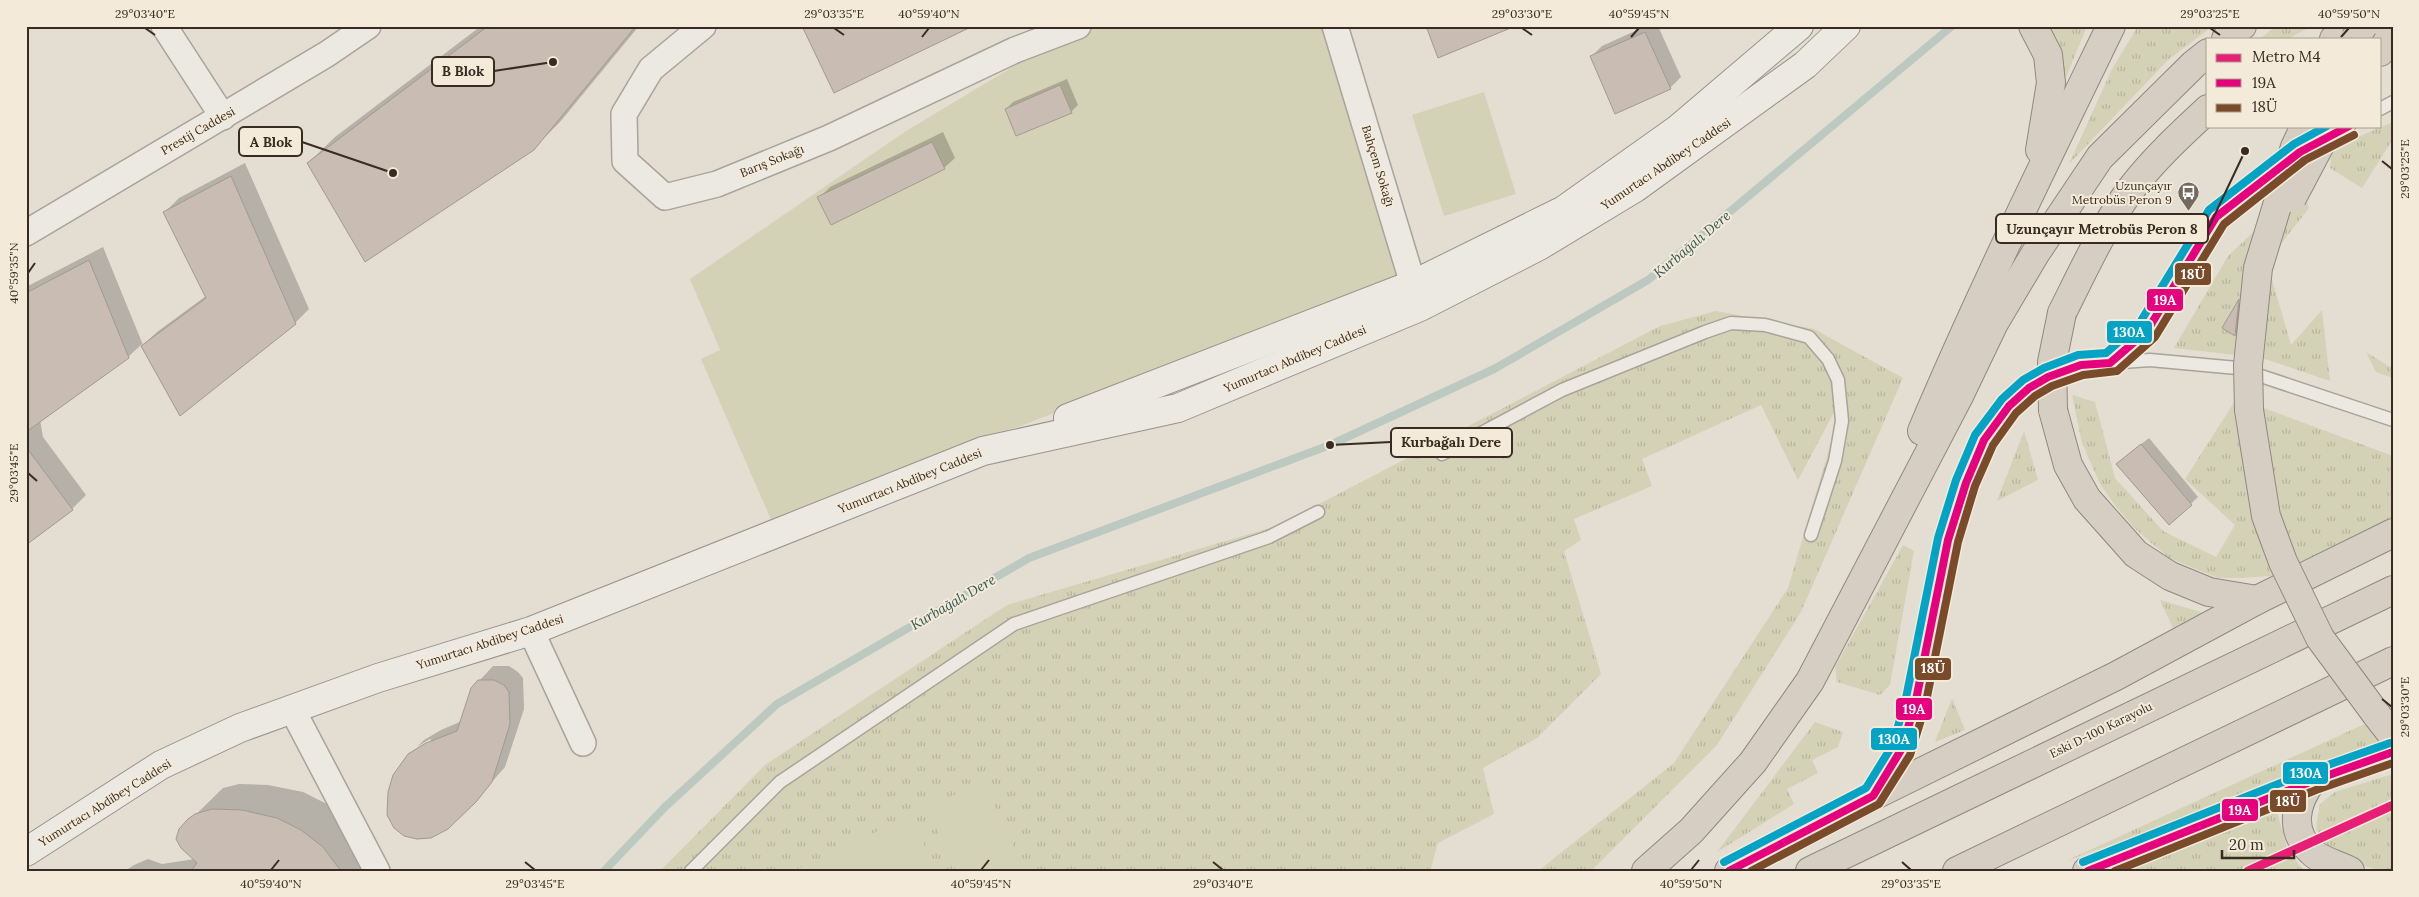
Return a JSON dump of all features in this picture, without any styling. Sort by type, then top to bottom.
[{"type":"highway","points":[[2033,26],[2048,55],[2052,83],[2035,182]]},
{"type":"highway","points":[[1855,592],[1958,346],[2111,26]]},
{"type":"highway","points":[[2227,38],[2242,26]]},
{"type":"highway","points":[[2356,38],[2363,26]]},
{"type":"highway","points":[[2337,38],[2368,26]]},
{"type":"highway","points":[[2382,49],[2393,35]]},
{"type":"highway","points":[[1646,871],[1691,831],[1753,762],[1810,681],[1959,396],[1994,323],[2035,254],[2100,157],[2194,64],[2206,55]]},
{"type":"highway","points":[[2206,111],[2173,142],[2131,189],[2092,252],[2062,313],[2052,362],[2053,410],[2068,465],[2082,490],[2136,554],[2170,576],[2209,592],[2257,600]]},
{"type":"highway","points":[[2304,128],[2295,147],[2258,268],[2248,365],[2249,410],[2266,516],[2283,562],[2320,638],[2384,721],[2393,736]]},
{"type":"highway","points":[[2266,246],[2329,128]]},
{"type":"highway","points":[[1729,871],[1873,796],[2116,676],[2257,600],[2393,533]]},
{"type":"highway","name":"Eski D-100 Karayolu","points":[[1810,871],[2393,590]]},
{"type":"highway","points":[[1957,871],[2393,661]]},
{"type":"highway","points":[[2268,722],[2393,680]]},
{"type":"highway","points":[[2087,871],[2312,781],[2393,752]]},
{"type":"highway","points":[[2312,781],[2301,799],[2295,821],[2302,838],[2312,852],[2350,871]]},
{"type":"main road","points":[[1417,296],[1564,210],[1678,129],[1772,51],[1799,26]]},
{"type":"main road","name":"Yumurtacı Abdibey Caddesi","points":[[26,852],[161,766],[240,728],[378,678],[531,631],[983,452],[1178,408],[1417,296],[1538,246],[1635,188],[1805,65],[1846,26]]},
{"type":"street","points":[[164,26],[223,117]]},
{"type":"street","name":"Prestij Caddesi","points":[[26,233],[223,117],[327,54],[368,26]]},
{"type":"street","name":"Barış Sokağı","points":[[703,26],[651,69],[624,114],[625,161],[665,198],[717,184],[821,142],[1015,50],[1078,26]]},
{"type":"street","name":"Bahçem Sokağı","points":[[1335,26],[1417,296]]},
{"type":"street","points":[[531,631],[583,743]]},
{"type":"street","points":[[292,709],[377,871]]},
{"type":"lane","points":[[2110,363],[2147,331],[2216,217],[2300,152],[2345,128]]},
{"type":"lane","points":[[1442,454],[1562,390],[1705,332],[1731,322],[1765,325],[1809,337],[1828,359],[1838,380],[1842,421],[1835,462],[1811,535]]},
{"type":"lane","points":[[1873,796],[1901,750],[1915,705],[1948,540],[1966,483],[1984,440],[2009,406],[2028,388],[2048,377],[2081,365],[2150,360],[2237,368],[2393,420]]},
{"type":"lane","points":[[691,871],[780,782],[1014,624],[1269,538],[1318,512]]},
{"type":"green space","points":[[1081,26],[1335,26],[1403,278],[772,522],[701,359],[720,350],[690,279],[906,131]]},
{"type":"green space","points":[[2045,26],[2087,26],[2060,92]]},
{"type":"green space","points":[[2138,26],[2213,26],[2169,59],[2069,164],[2112,69]]},
{"type":"green space","points":[[2276,26],[2312,26],[2290,38],[2261,38]]},
{"type":"green space","points":[[1484,92],[1516,194],[1444,216],[1412,115]]},
{"type":"green space","points":[[2393,122],[2393,139],[2362,188],[2330,168],[2332,148]]},
{"type":"green space","points":[[2302,186],[2309,208],[2267,262],[2291,345],[2322,310],[2330,381],[2262,358],[2174,348],[2228,256]]},
{"type":"green space","points":[[1716,311],[1814,329],[1903,378],[1801,612],[1717,745],[1591,871],[1538,871],[1674,763],[1788,588],[1847,388],[1798,480],[1761,405],[1642,459],[1652,486],[1574,519],[1581,540],[1564,551],[1601,674],[1537,738],[1483,768],[1494,814],[1438,843],[1430,871],[660,871],[765,765],[1007,605],[1277,526],[1660,326]]},
{"type":"green space","points":[[2366,352],[2393,369],[2393,378],[2376,372]]},
{"type":"green space","points":[[2072,395],[2095,402],[2115,478],[2163,531],[2216,557],[2235,525],[2185,479],[2237,398],[2393,456],[2393,522],[2297,574],[2218,578],[2169,558],[2134,528],[2114,504],[2100,484],[2082,443]]},
{"type":"green space","points":[[2024,431],[2038,480],[1997,501]]},
{"type":"green space","points":[[1903,545],[1914,551],[1890,685],[1880,695],[1837,682],[1835,667]]},
{"type":"green space","points":[[2160,600],[2215,616],[2173,628]]},
{"type":"green space","points":[[1952,698],[1965,730],[1935,742]]},
{"type":"green space","points":[[2393,711],[2393,741],[2066,861]]},
{"type":"green space","points":[[1815,722],[1843,732],[1838,747],[1812,760],[1818,773],[1787,789],[1794,804],[1717,852]]},
{"type":"green space","points":[[2393,774],[2393,871],[2361,865],[2337,855],[2328,848],[2321,840],[2317,831],[2320,804],[2335,792]]},
{"type":"green space","points":[[983,781],[1025,871],[956,871],[927,808]]},
{"type":"green space","points":[[2277,812],[2288,850],[2304,871],[2125,871]]},
{"type":"green space","points":[[910,816],[936,871],[798,871],[797,869]]},
{"type":"building","points":[[488,26],[636,26],[534,150],[365,262],[307,163]]},
{"type":"building","points":[[802,26],[973,26],[834,93]]},
{"type":"building","points":[[1426,26],[1513,26],[1513,27],[1438,58]]},
{"type":"building","points":[[1645,32],[1671,89],[1615,114],[1590,56]]},
{"type":"building","points":[[1060,85],[1072,113],[1016,136],[1005,109]]},
{"type":"building","points":[[932,142],[945,169],[831,225],[817,197]]},
{"type":"building","points":[[231,176],[296,324],[180,416],[141,346],[206,298],[163,212]]},
{"type":"building","points":[[89,260],[129,358],[26,432],[26,293]]},
{"type":"building","points":[[2239,299],[2235,336],[2222,328]]},
{"type":"building","points":[[2141,444],[2192,505],[2169,525],[2116,464]]},
{"type":"building","points":[[26,447],[73,510],[26,545]]},
{"type":"building","points":[[478,680],[494,680],[504,685],[509,692],[510,724],[492,782],[476,802],[448,829],[431,838],[417,839],[404,836],[394,828],[387,815],[388,792],[393,775],[408,754],[426,743],[457,731],[471,688]]},
{"type":"building","points":[[212,809],[242,810],[277,818],[301,830],[323,847],[341,871],[191,871],[197,863],[181,848],[176,839],[179,829],[195,814]]},
{"type":"waterway","name":"Kurbağalı Dere","points":[[604,871],[665,807],[777,704],[1029,558],[1330,445],[1494,369],[1648,280],[1952,26]]},
{"type":"metro line","name":"M4","points":[[2248,871],[2393,805]]},
{"type":"transit line","name":"130A","points":[[1724,862],[1866,788],[1892,746],[1905,703],[1938,538],[1956,480],[1975,435],[2002,399],[2023,380],[2044,368],[2078,355],[2106,353],[2139,324],[2209,210],[2294,144],[2323,128]]},
{"type":"transit line","name":"19A","points":[[1729,871],[1873,796],[1901,750],[1915,705],[1948,540],[1966,483],[1984,440],[2009,406],[2029,388],[2048,377],[2081,365],[2110,363],[2147,331],[2216,217],[2300,152],[2345,128]]},
{"type":"transit line","name":"18Ü","points":[[1751,871],[1879,804],[1910,755],[1925,707],[1958,542],[1975,486],[1993,445],[2016,413],[2035,396],[2052,386],[2083,375],[2117,371],[2155,337],[2224,224],[2305,160],[2354,135]]},
{"type":"transit line","name":"130A","points":[[2083,862],[2308,772],[2390,743]]},
{"type":"transit line","name":"19A","points":[[2088,871],[2312,781],[2393,752]]},
{"type":"transit line","name":"18Ü","points":[[2115,871],[2316,790],[2393,763]]},
{"type":"place","name":"B Blok","points":[[553,62]]},
{"type":"place","name":"Uzunçayır Metrobüs Peron 8","points":[[2245,151]]},
{"type":"place","name":"A Blok","points":[[393,173]]},
{"type":"place","name":"Uzunçayır Metrobüs Peron 9","points":[[2188,212]]},
{"type":"place","name":"Kurbağalı Dere","points":[[1330,445]]}]
